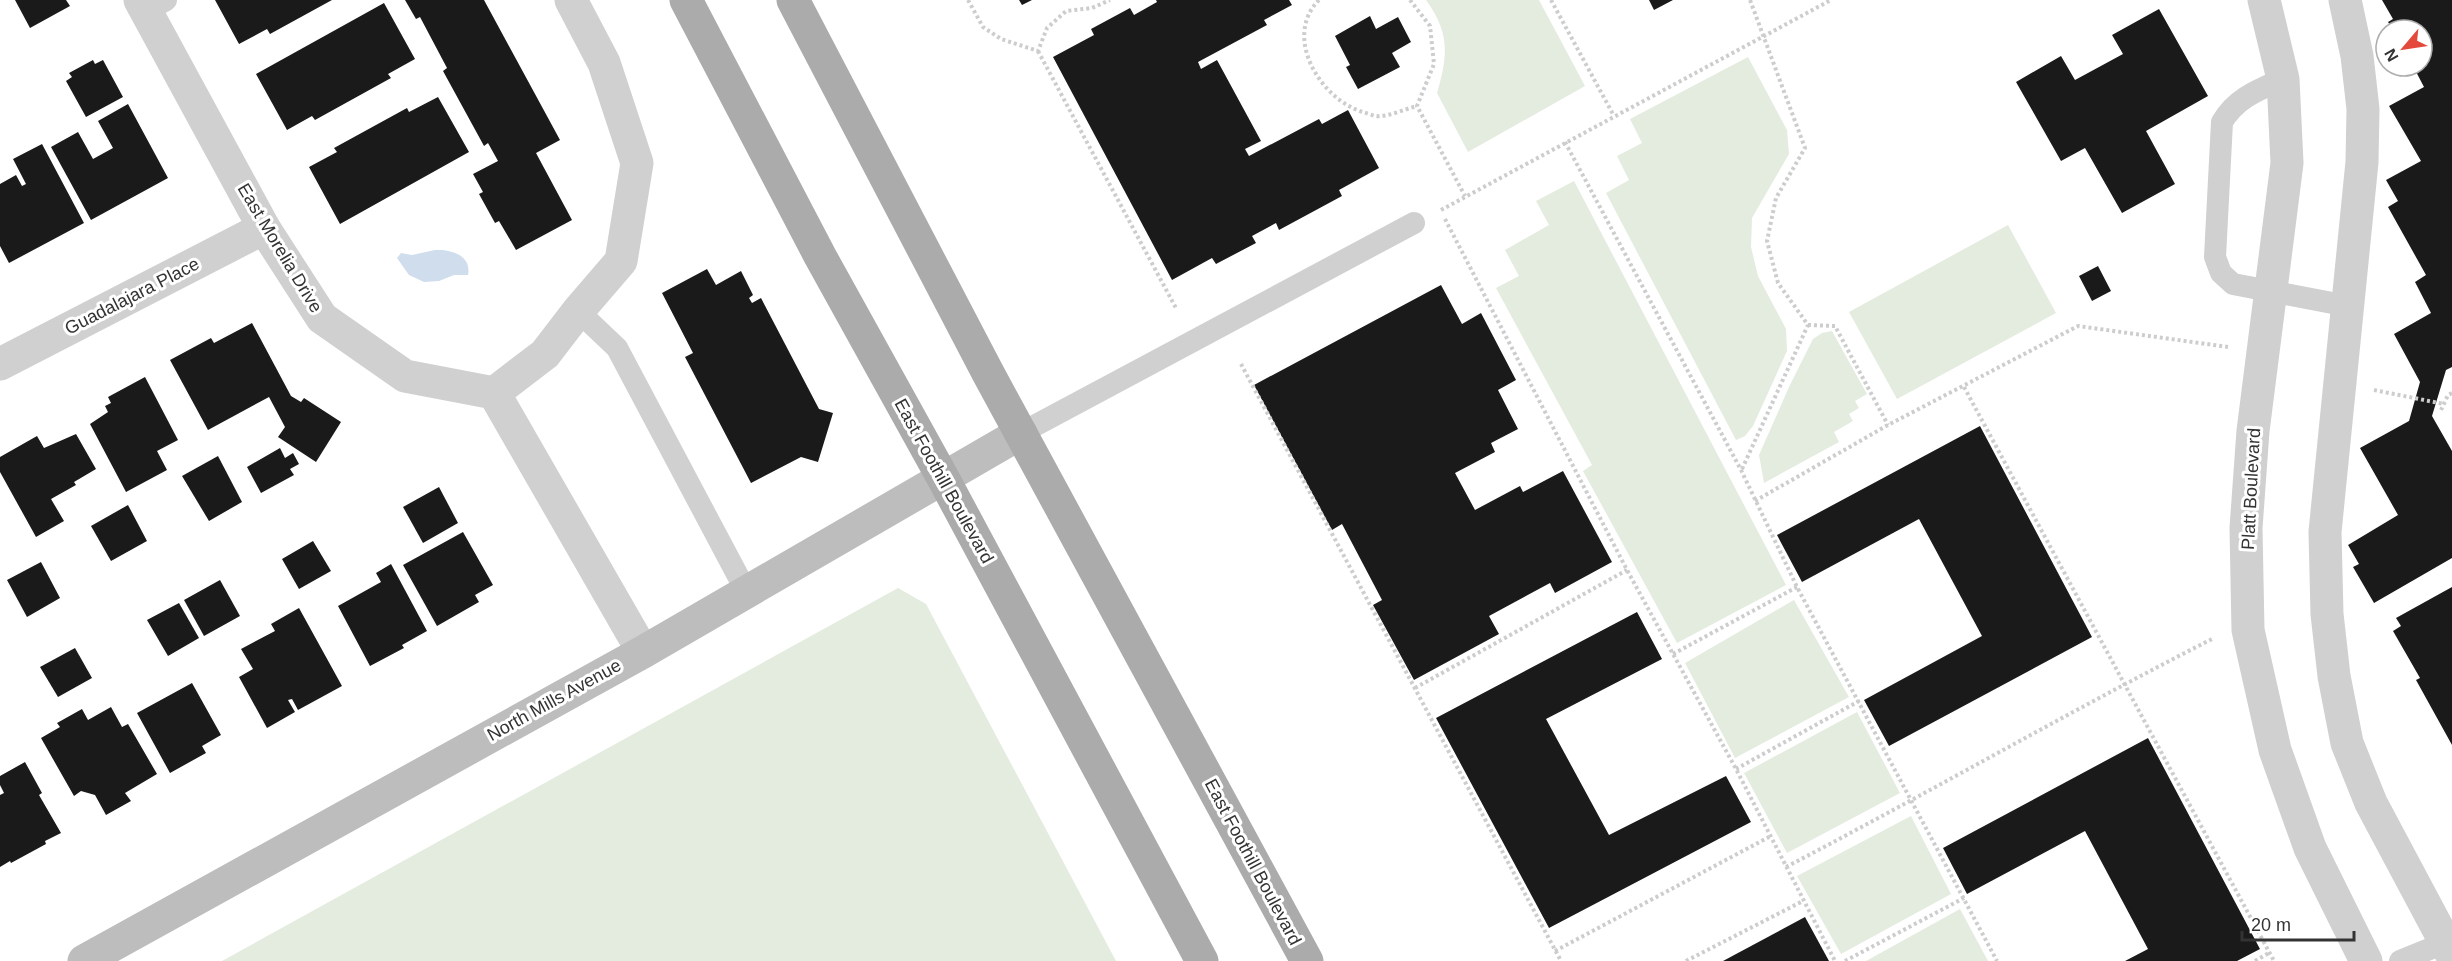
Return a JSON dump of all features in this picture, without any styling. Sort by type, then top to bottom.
[{"type":"main road","name":"East Foothill Boulevard","points":[[686,0],[820,256],[944,478],[1202,961]]},
{"type":"main road","name":"East Foothill Boulevard","points":[[793,0],[1021,433],[1307,961]]},
{"type":"main road","name":"North Mills Avenue","points":[[84,961],[644,651],[1021,433]]},
{"type":"street","points":[[571,0],[604,63],[637,163],[621,261],[545,354],[494,393],[644,651]]},
{"type":"street","name":"Platt Boulevard","points":[[2264,0],[2283,79],[2287,163],[2253,431],[2246,528],[2248,630],[2275,750],[2310,848],[2366,961]]},
{"type":"street","points":[[2345,0],[2357,56],[2363,109],[2362,162],[2325,532],[2327,614],[2334,676],[2347,742],[2371,803],[2450,946]]},
{"type":"street","name":"East Morelia Drive","points":[[151,4],[264,228],[322,318],[405,376],[494,393]]},
{"type":"street","name":"Guadalajara Place","points":[[0,364],[264,228]]},
{"type":"lane","points":[[2283,79],[2243,97],[2230,108],[2222,122],[2215,257],[2221,273],[2233,284],[2348,306]]},
{"type":"lane","points":[[1021,433],[1414,223]]},
{"type":"lane","points":[[578,311],[617,348],[747,591]]},
{"type":"lane","points":[[2400,961],[2450,946]]},
{"type":"path","points":[[968,0],[983,27],[1001,39],[1038,51],[1177,310]]},
{"type":"path","points":[[1038,51],[1047,28],[1066,11],[1092,8],[1110,0]]},
{"type":"path","points":[[1319,0],[1310,8],[1304,31],[1306,50],[1316,74],[1329,94],[1354,109],[1380,117],[1417,106]]},
{"type":"path","points":[[1410,0],[1430,26],[1434,64],[1417,106]]},
{"type":"path","points":[[1551,0],[1614,116]]},
{"type":"path","points":[[1750,0],[1805,148],[1776,198],[1767,241],[1778,283],[1808,325]]},
{"type":"path","points":[[1414,223],[1831,0]]},
{"type":"path","points":[[1417,106],[1465,196]]},
{"type":"path","points":[[1565,142],[1741,470],[1797,587],[1997,961]]},
{"type":"path","points":[[1440,210],[1627,570],[1736,769],[1769,837],[1835,961]]},
{"type":"path","points":[[1808,325],[1835,326],[1888,425]]},
{"type":"path","points":[[1741,470],[1808,325]]},
{"type":"path","points":[[1755,501],[1888,425],[2078,326],[2262,352]]},
{"type":"path","points":[[1240,364],[1561,961]]},
{"type":"path","points":[[2339,383],[2444,404]]},
{"type":"path","points":[[1964,387],[2274,961]]},
{"type":"path","points":[[2441,410],[2448,395],[2452,393]]},
{"type":"path","points":[[1415,688],[1627,570]]},
{"type":"path","points":[[1673,654],[1797,587]]},
{"type":"path","points":[[1786,867],[2124,684],[2221,635],[2248,630]]},
{"type":"path","points":[[1736,769],[1859,701]]},
{"type":"path","points":[[1555,951],[1769,837]]},
{"type":"path","points":[[1845,961],[1964,898]]},
{"type":"path","points":[[1686,961],[1803,900]]},
{"type":"path","points":[[2255,961],[2269,953]]},
{"type":"shaded area","points":[[1426,0],[1539,0],[1585,86],[1468,152],[1437,93],[1445,56],[1445,45],[1439,23]]},
{"type":"shaded area","points":[[1748,57],[1787,130],[1789,154],[1752,218],[1751,247],[1758,276],[1786,329],[1787,351],[1753,426],[1745,436],[1736,440],[1606,193],[1629,180],[1617,156],[1642,143],[1630,119]]},
{"type":"shaded area","points":[[1574,181],[1786,585],[1677,643],[1583,471],[1592,465],[1496,288],[1519,276],[1505,250],[1549,225],[1536,201]]},
{"type":"shaded area","points":[[2008,225],[2056,313],[1897,399],[1849,312]]},
{"type":"shaded area","points":[[1832,331],[1867,394],[1855,401],[1859,408],[1849,414],[1853,421],[1834,432],[1839,442],[1764,483],[1759,455],[1789,387],[1813,339],[1822,333]]},
{"type":"shaded area","points":[[898,588],[926,604],[1116,961],[222,961]]},
{"type":"shaded area","points":[[1794,600],[1849,697],[1735,758],[1685,663]]},
{"type":"shaded area","points":[[1857,712],[1900,793],[1787,853],[1744,773]]},
{"type":"shaded area","points":[[1911,816],[1951,894],[1841,954],[1797,876]]},
{"type":"shaded area","points":[[1960,909],[1988,961],[1866,961]]},
{"type":"water","points":[[435,250],[453,252],[463,258],[467,263],[468,275],[454,275],[439,281],[424,282],[409,275],[397,258],[401,253],[412,255]]},
{"type":"building","points":[[15,0],[66,0],[70,6],[30,28]]},
{"type":"building","points":[[215,0],[332,0],[270,34],[267,29],[239,44]]},
{"type":"building","points":[[405,0],[484,0],[560,140],[536,153],[572,220],[516,250],[499,221],[495,223],[479,194],[483,192],[473,174],[498,161],[488,143],[484,146],[443,71],[447,68],[420,17],[416,19]]},
{"type":"building","points":[[1019,0],[1032,0],[1022,5]]},
{"type":"building","points":[[1156,0],[1289,0],[1292,5],[1264,20],[1267,25],[1198,62],[1201,69],[1217,60],[1261,141],[1245,149],[1249,156],[1319,119],[1322,124],[1348,110],[1379,168],[1339,190],[1342,196],[1279,230],[1276,223],[1252,236],[1256,243],[1216,264],[1212,258],[1172,280],[1053,57],[1094,35],[1091,29],[1130,8],[1134,15],[1157,2]]},
{"type":"building","points":[[1649,0],[1673,0],[1654,10]]},
{"type":"building","points":[[2382,0],[2452,0],[2452,367],[2446,370],[2432,416],[2452,451],[2452,558],[2374,603],[2353,567],[2359,564],[2348,545],[2398,515],[2360,448],[2409,421],[2420,382],[2394,334],[2431,313],[2415,282],[2426,275],[2388,207],[2398,201],[2386,180],[2421,161],[2389,106],[2424,87],[2419,78],[2434,78],[2434,18],[2392,18]]},
{"type":"building","points":[[384,3],[415,59],[388,74],[391,78],[315,120],[312,116],[287,130],[256,74]]},
{"type":"building","points":[[2159,9],[2208,96],[2146,131],[2175,184],[2122,213],[2085,148],[2061,161],[2016,82],[2061,56],[2075,80],[2123,54],[2112,35]]},
{"type":"building","points":[[1370,16],[1376,29],[1398,17],[1411,42],[1392,53],[1400,67],[1358,89],[1346,67],[1350,65],[1335,36]]},
{"type":"building","points":[[93,60],[95,64],[103,60],[123,97],[86,117],[66,81],[72,77],[69,73]]},
{"type":"building","points":[[438,97],[469,152],[340,224],[309,167],[337,152],[334,148],[407,108],[409,112]]},
{"type":"building","points":[[128,104],[168,178],[91,220],[51,147],[78,132],[93,159],[113,148],[98,121]]},
{"type":"building","points":[[42,144],[84,223],[9,263],[0,246],[0,184],[16,175],[22,186],[26,184],[13,159]]},
{"type":"building","points":[[2098,266],[2111,291],[2092,301],[2079,276]]},
{"type":"building","points":[[707,269],[716,285],[741,271],[753,295],[749,298],[752,303],[761,298],[819,409],[833,413],[818,462],[801,457],[751,483],[685,357],[693,353],[662,293]]},
{"type":"building","points":[[1441,285],[1462,324],[1481,313],[1516,380],[1498,390],[1518,429],[1491,443],[1495,452],[1455,473],[1475,510],[1520,486],[1523,492],[1563,471],[1612,562],[1555,593],[1550,583],[1489,616],[1499,634],[1414,680],[1373,605],[1382,600],[1342,524],[1332,530],[1254,385]]},
{"type":"building","points":[[252,323],[291,396],[301,402],[304,398],[341,422],[316,462],[278,437],[285,427],[269,397],[208,430],[170,360],[211,338],[214,343]]},
{"type":"building","points":[[145,377],[178,440],[157,451],[167,470],[126,492],[90,424],[108,412],[105,406],[111,403],[108,397]]},
{"type":"building","points":[[1980,426],[2092,637],[1889,746],[1864,700],[1982,636],[1919,519],[1802,582],[1777,535]]},
{"type":"building","points":[[76,434],[96,469],[74,482],[76,485],[51,499],[64,521],[36,537],[0,472],[0,457],[37,436],[44,448]]},
{"type":"building","points":[[280,448],[285,458],[293,453],[299,464],[290,469],[294,475],[261,493],[247,467]]},
{"type":"building","points":[[218,456],[242,502],[209,521],[182,476]]},
{"type":"building","points":[[439,487],[458,523],[423,543],[403,507]]},
{"type":"building","points":[[128,505],[147,541],[111,561],[91,526]]},
{"type":"building","points":[[463,532],[493,585],[475,595],[479,602],[437,626],[403,565]]},
{"type":"building","points":[[313,541],[331,571],[299,589],[282,559]]},
{"type":"building","points":[[41,562],[60,598],[27,617],[7,580]]},
{"type":"building","points":[[391,564],[427,631],[402,645],[404,648],[370,666],[338,606],[381,582],[376,573]]},
{"type":"building","points":[[220,580],[240,616],[204,636],[184,600]]},
{"type":"building","points":[[2452,587],[2452,745],[2416,680],[2420,678],[2393,631],[2401,626],[2396,618]]},
{"type":"building","points":[[179,603],[199,638],[168,656],[147,620]]},
{"type":"building","points":[[299,608],[342,686],[298,710],[292,699],[288,700],[295,712],[267,728],[239,677],[253,669],[241,649],[275,631],[271,624]]},
{"type":"building","points":[[1637,612],[1662,659],[1546,719],[1609,835],[1726,776],[1751,822],[1549,928],[1436,718]]},
{"type":"building","points":[[75,648],[92,678],[58,697],[40,667]]},
{"type":"building","points":[[192,683],[221,735],[202,746],[206,753],[170,773],[137,713]]},
{"type":"building","points":[[111,707],[122,727],[128,724],[157,774],[125,793],[131,801],[106,815],[95,795],[81,791],[74,796],[41,738],[60,727],[57,723],[82,709],[88,720]]},
{"type":"building","points":[[2148,738],[2260,949],[2237,961],[2125,961],[2148,949],[2085,831],[1967,894],[1943,848]]},
{"type":"building","points":[[25,762],[42,793],[39,795],[61,833],[45,841],[46,844],[0,867],[0,795],[4,793],[0,785],[0,776]]},
{"type":"building","points":[[1805,917],[1829,961],[1723,961]]}]
